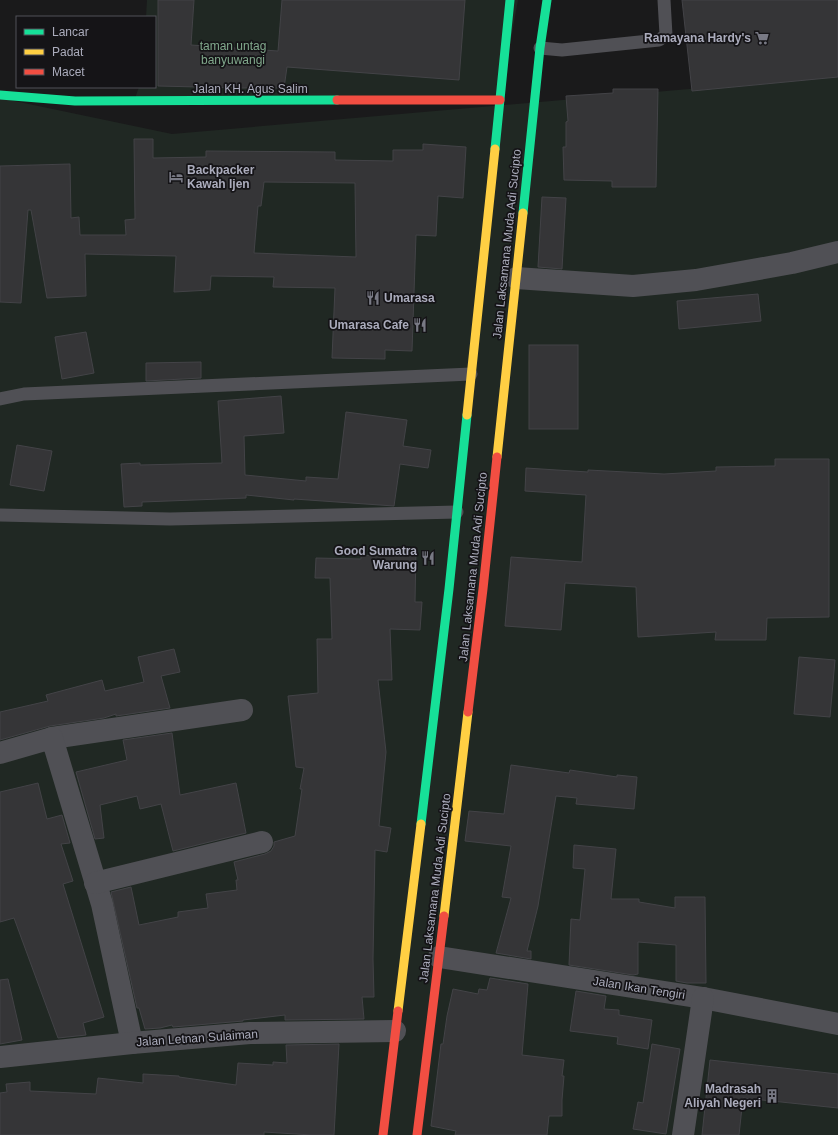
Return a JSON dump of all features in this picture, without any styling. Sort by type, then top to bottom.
[{"type":"main road","name":"Jalan Laksamana Muda Adi Sucipto","points":[[382,1135],[449,589],[510,0]]},
{"type":"main road","name":"Jalan Laksamana Muda Adi Sucipto","points":[[417,1135],[483,589],[540,48],[547,0]]},
{"type":"main road","name":"Jalan KH. Agus Salim","points":[[0,95],[75,101],[500,100]]},
{"type":"street","points":[[516,278],[633,286],[696,280],[792,263],[838,252]]},
{"type":"street","points":[[0,753],[52,738],[242,710]]},
{"type":"street","points":[[52,738],[102,904],[132,1043]]},
{"type":"street","points":[[95,883],[262,842]]},
{"type":"street","name":"Jalan Ikan Tengiri","points":[[439,957],[703,998],[838,1024]]},
{"type":"street","points":[[684,1135],[703,998]]},
{"type":"street","name":"Jalan Letnan Sulaiman","points":[[0,1057],[132,1043],[250,1033],[395,1031]]},
{"type":"lane","points":[[540,48],[562,50],[659,40],[666,35],[664,0]]},
{"type":"lane","points":[[0,399],[24,394],[471,374]]},
{"type":"lane","points":[[0,516],[170,520],[457,512]]},
{"type":"green space","name":"taman untag banyuwangi","points":[[147,0],[518,0],[500,100],[134,101],[139,88],[156,88],[156,16],[146,16]]},
{"type":"green space","points":[[838,76],[838,1135],[0,1135],[0,98],[172,134]]},
{"type":"building","points":[[158,0],[194,0],[191,45],[278,51],[282,0],[465,0],[459,80],[287,67],[284,88],[158,86]]},
{"type":"building","name":"Ramayana Hardy's","points":[[682,0],[838,0],[838,77],[692,91]]},
{"type":"building","points":[[613,89],[658,89],[656,187],[612,187],[612,181],[564,180],[563,147],[566,147],[566,122],[568,121],[566,96],[613,93]]},
{"type":"building","points":[[134,139],[153,139],[153,158],[206,157],[206,151],[335,152],[335,160],[393,161],[393,150],[423,150],[423,144],[466,147],[463,198],[438,196],[436,236],[416,235],[412,351],[385,350],[385,359],[332,358],[335,288],[273,287],[274,277],[211,276],[210,290],[174,292],[176,256],[85,254],[86,296],[47,298],[31,210],[28,210],[21,303],[0,302],[0,166],[70,164],[71,218],[79,217],[80,235],[126,235],[125,220],[135,219]],"holes":[[[264,182],[355,183],[356,257],[254,253],[258,206],[261,206]]]},
{"type":"building","points":[[542,197],[566,198],[562,269],[538,267]]},
{"type":"building","points":[[758,294],[761,321],[679,329],[677,301]]},
{"type":"building","points":[[86,332],[94,373],[62,379],[55,337]]},
{"type":"building","points":[[529,345],[578,345],[578,429],[529,429]]},
{"type":"building","points":[[201,362],[201,378],[146,381],[146,363]]},
{"type":"building","points":[[281,396],[284,433],[244,436],[245,475],[306,481],[306,477],[338,479],[346,412],[407,420],[403,446],[431,450],[428,468],[400,464],[394,506],[294,500],[246,495],[246,498],[142,502],[142,506],[124,507],[121,464],[222,463],[218,401]]},
{"type":"building","points":[[17,445],[52,451],[44,491],[10,485]]},
{"type":"building","points":[[775,459],[829,459],[829,617],[767,618],[766,640],[715,640],[716,632],[638,637],[636,587],[565,583],[561,630],[505,626],[511,557],[582,562],[586,495],[525,491],[526,468],[588,472],[588,470],[664,474],[716,471],[716,467],[775,466]]},
{"type":"building","points":[[416,551],[415,602],[422,602],[420,630],[390,629],[392,680],[378,680],[386,752],[379,826],[391,828],[387,852],[375,850],[373,959],[374,997],[362,997],[364,1019],[285,1020],[285,1015],[243,1021],[173,1027],[172,1025],[160,1028],[145,1029],[139,1008],[137,1008],[111,892],[131,887],[139,925],[178,917],[178,912],[208,908],[206,894],[237,890],[236,880],[238,880],[234,862],[265,854],[271,851],[274,846],[274,842],[295,836],[302,789],[300,789],[304,768],[296,767],[288,696],[318,693],[317,639],[332,639],[330,578],[315,578],[316,558],[361,559],[361,556]]},
{"type":"building","points":[[174,649],[180,672],[161,676],[170,708],[116,716],[116,714],[104,718],[50,726],[0,740],[0,712],[48,701],[46,695],[102,680],[105,691],[144,682],[138,657]]},
{"type":"building","points":[[799,657],[835,660],[830,717],[794,714]]},
{"type":"building","points":[[172,733],[180,795],[236,783],[246,833],[173,851],[161,804],[140,809],[137,796],[100,805],[104,838],[95,839],[76,772],[127,760],[123,740]]},
{"type":"building","points":[[511,765],[569,773],[570,770],[617,777],[617,775],[637,777],[634,809],[576,804],[577,798],[556,796],[538,906],[527,951],[531,951],[531,959],[496,953],[511,898],[502,897],[511,846],[465,841],[469,811],[504,814]]},
{"type":"building","points":[[38,783],[47,819],[62,815],[70,843],[61,844],[73,881],[63,884],[104,1017],[83,1023],[86,1035],[58,1038],[14,918],[0,922],[0,792]]},
{"type":"building","points":[[574,845],[616,849],[611,899],[639,899],[639,902],[675,908],[675,897],[705,897],[706,983],[687,983],[676,981],[676,945],[638,942],[638,974],[633,975],[569,965],[571,919],[580,920],[585,869],[573,868]]},
{"type":"building","points":[[490,978],[528,984],[522,1055],[564,1060],[562,1076],[564,1076],[562,1116],[549,1116],[547,1135],[455,1135],[456,1131],[431,1126],[441,1044],[443,1044],[453,989],[478,994],[479,989],[487,990]]},
{"type":"building","points":[[8,979],[22,1040],[0,1044],[0,980]]},
{"type":"building","points":[[576,991],[606,996],[604,1009],[619,1010],[619,1015],[652,1020],[648,1049],[617,1044],[618,1037],[570,1031]]},
{"type":"building","points":[[339,1044],[334,1135],[264,1132],[264,1135],[0,1135],[0,1093],[7,1092],[6,1084],[30,1082],[30,1091],[96,1094],[98,1078],[143,1083],[143,1074],[179,1076],[236,1085],[238,1063],[273,1065],[273,1062],[287,1063],[286,1045]]},
{"type":"building","points":[[652,1044],[680,1049],[666,1134],[633,1129],[638,1102],[643,1103]]},
{"type":"building","name":"Madrasah Aliyah Negeri","points":[[710,1060],[838,1074],[838,1108],[743,1098],[739,1135],[702,1135]]},
{"type":"traffic: fast","points":[[495,149],[510,0]]},
{"type":"traffic: fast","points":[[523,213],[540,48],[547,0]]},
{"type":"traffic: fast","points":[[0,95],[75,101],[337,100]]},
{"type":"traffic: fast","points":[[421,824],[449,589],[467,415]]},
{"type":"traffic: slow","points":[[467,415],[495,149]]},
{"type":"traffic: slow","points":[[497,457],[523,213]]},
{"type":"traffic: slow","points":[[444,916],[468,712]]},
{"type":"traffic: slow","points":[[398,1011],[421,824]]},
{"type":"traffic: jam","points":[[337,100],[500,100]]},
{"type":"traffic: jam","points":[[468,712],[497,457]]},
{"type":"traffic: jam","points":[[417,1135],[444,916]]},
{"type":"traffic: jam","points":[[383,1135],[398,1011]]},
{"type":"place","name":"Ramayana Hardy's","points":[[762,38]]},
{"type":"place","name":"Backpacker Kawah Ijen","points":[[176,177]]},
{"type":"place","name":"Umarasa","points":[[373,298]]},
{"type":"place","name":"Umarasa Cafe","points":[[420,325]]},
{"type":"place","name":"Good Sumatra Warung","points":[[428,558]]},
{"type":"place","name":"Madrasah Aliyah Negeri","points":[[772,1096]]}]
